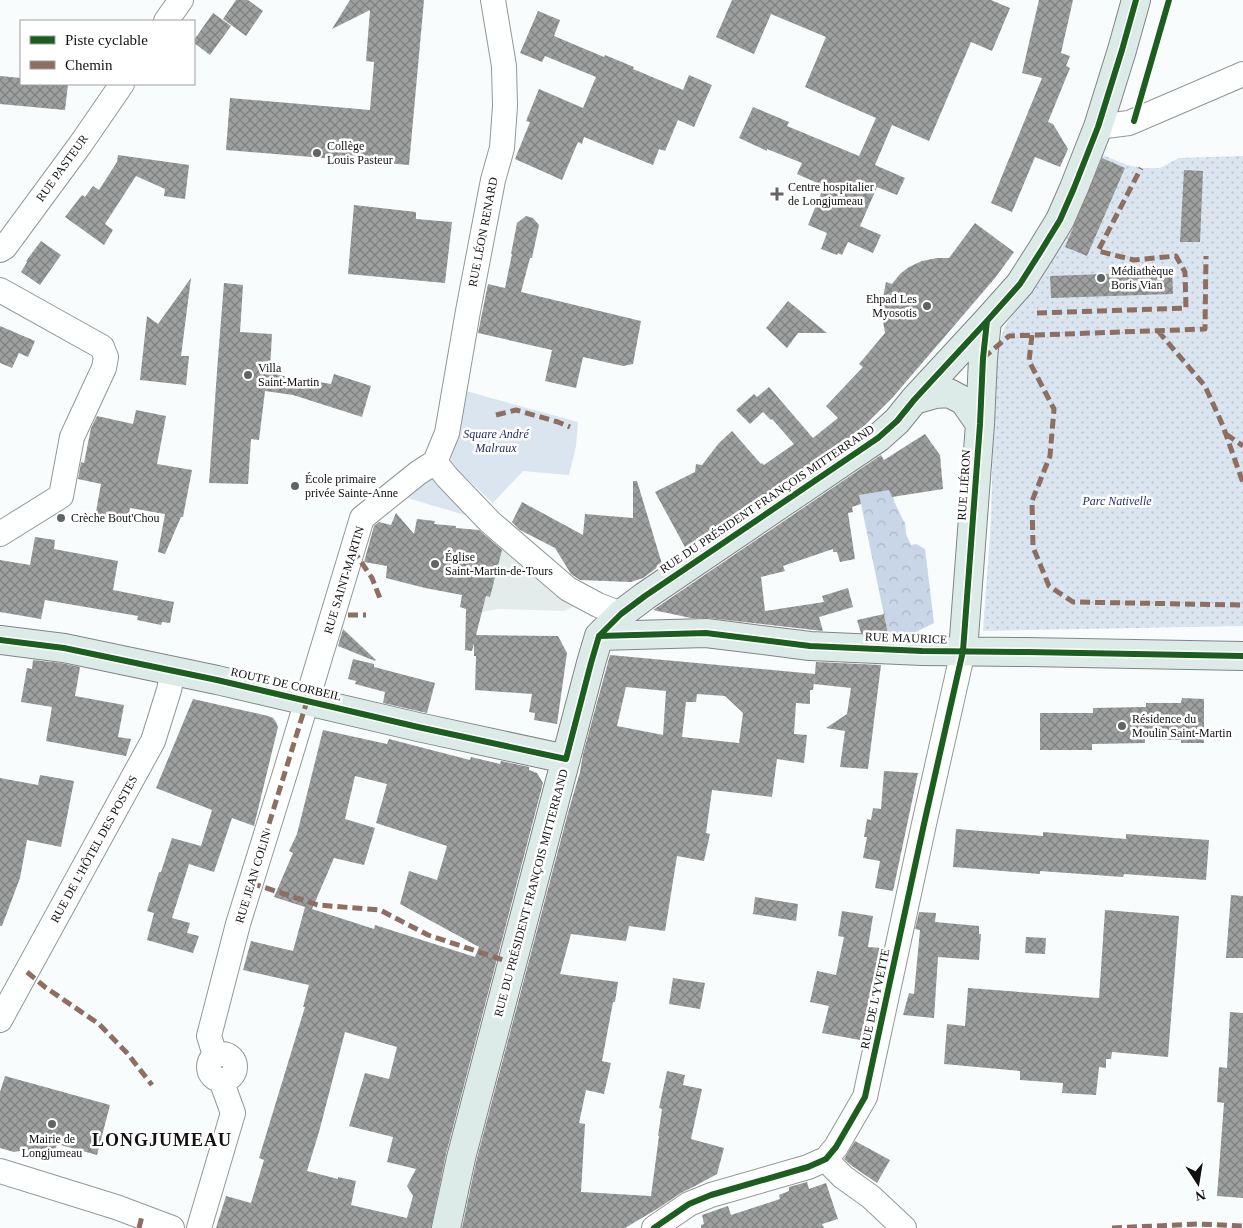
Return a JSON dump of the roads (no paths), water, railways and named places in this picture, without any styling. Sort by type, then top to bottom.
[{"type":"main road","name":"RUE DU PRÉSIDENT FRANÇOIS MITTERRAND","points":[[446,1228],[461,1158],[599,636],[622,614],[645,596],[878,438],[897,421],[1020,284],[1060,220],[1074,188],[1098,127],[1136,0]]},
{"type":"main road","name":"RUE LIÉRON","points":[[963,651],[987,321]]},
{"type":"main road","points":[[914,400],[935,394],[949,393],[964,401],[980,424]]},
{"type":"main road","name":"RUE MAURICE","points":[[645,596],[644,608],[648,621],[674,634]]},
{"type":"main road","name":"RUE MAURICE","points":[[599,636],[706,633],[810,646],[922,651],[1243,656]]},
{"type":"main road","name":"ROUTE DE CORBEIL","points":[[0,640],[64,648],[307,700],[418,727],[566,759]]},
{"type":"street","points":[[167,20],[180,0]]},
{"type":"street","name":"RUE LÉON RENARD","points":[[435,462],[446,433],[493,180],[502,148],[505,106],[504,66],[493,0]]},
{"type":"street","points":[[1098,127],[1129,123],[1243,74]]},
{"type":"street","name":"RUE PASTEUR","points":[[0,250],[5,247],[121,85]]},
{"type":"street","points":[[0,290],[102,346],[106,357],[104,368],[72,436],[61,496],[0,534]]},
{"type":"street","points":[[435,462],[490,522],[568,589],[598,605],[622,614]]},
{"type":"street","name":"RUE SAINT-MARTIN","points":[[307,700],[362,518],[418,473],[435,462]]},
{"type":"street","name":"RUE DE L'YVETTE","points":[[826,1159],[836,1147],[865,1097],[963,651]]},
{"type":"street","name":"RUE DE L'HÔTEL DES POSTES","points":[[0,1020],[153,741],[173,671]]},
{"type":"street","name":"RUE JEAN COLIN","points":[[199,1228],[233,1112],[221,1080],[214,1077],[209,1070],[210,1062],[216,1056],[209,1036],[238,924],[307,700]]},
{"type":"street","points":[[654,1228],[690,1204],[711,1195],[808,1167],[826,1159],[843,1177],[871,1197],[904,1228]]},
{"type":"street","points":[[0,1171],[125,1210],[172,1228]]},
{"type":"place","name":"Collège Louis Pasteur","points":[[317,153]]},
{"type":"place","name":"Centre hospitalier de Longjumeau","points":[[777,194]]},
{"type":"place","name":"Médiathèque Boris Vian","points":[[1101,278]]},
{"type":"place","name":"Ehpad Les Myosotis","points":[[927,306]]},
{"type":"place","name":"Villa Saint-Martin","points":[[248,375]]},
{"type":"place","name":"École primaire privée Sainte-Anne","points":[[295,486]]},
{"type":"place","name":"Crèche Bout'Chou","points":[[61,518]]},
{"type":"place","name":"Église Saint-Martin-de-Tours","points":[[435,564]]},
{"type":"place","name":"Résidence du Moulin Saint-Martin","points":[[1122,726]]},
{"type":"place","name":"Mairie de Longjumeau","points":[[52,1124]]},
{"type":"district","name":"LONGJUMEAU","points":[[162,1140]]},
{"type":"park label","name":"Square André Malraux","points":[[496,441]]},
{"type":"park label","name":"Parc Nativelle","points":[[1117,501]]}]
